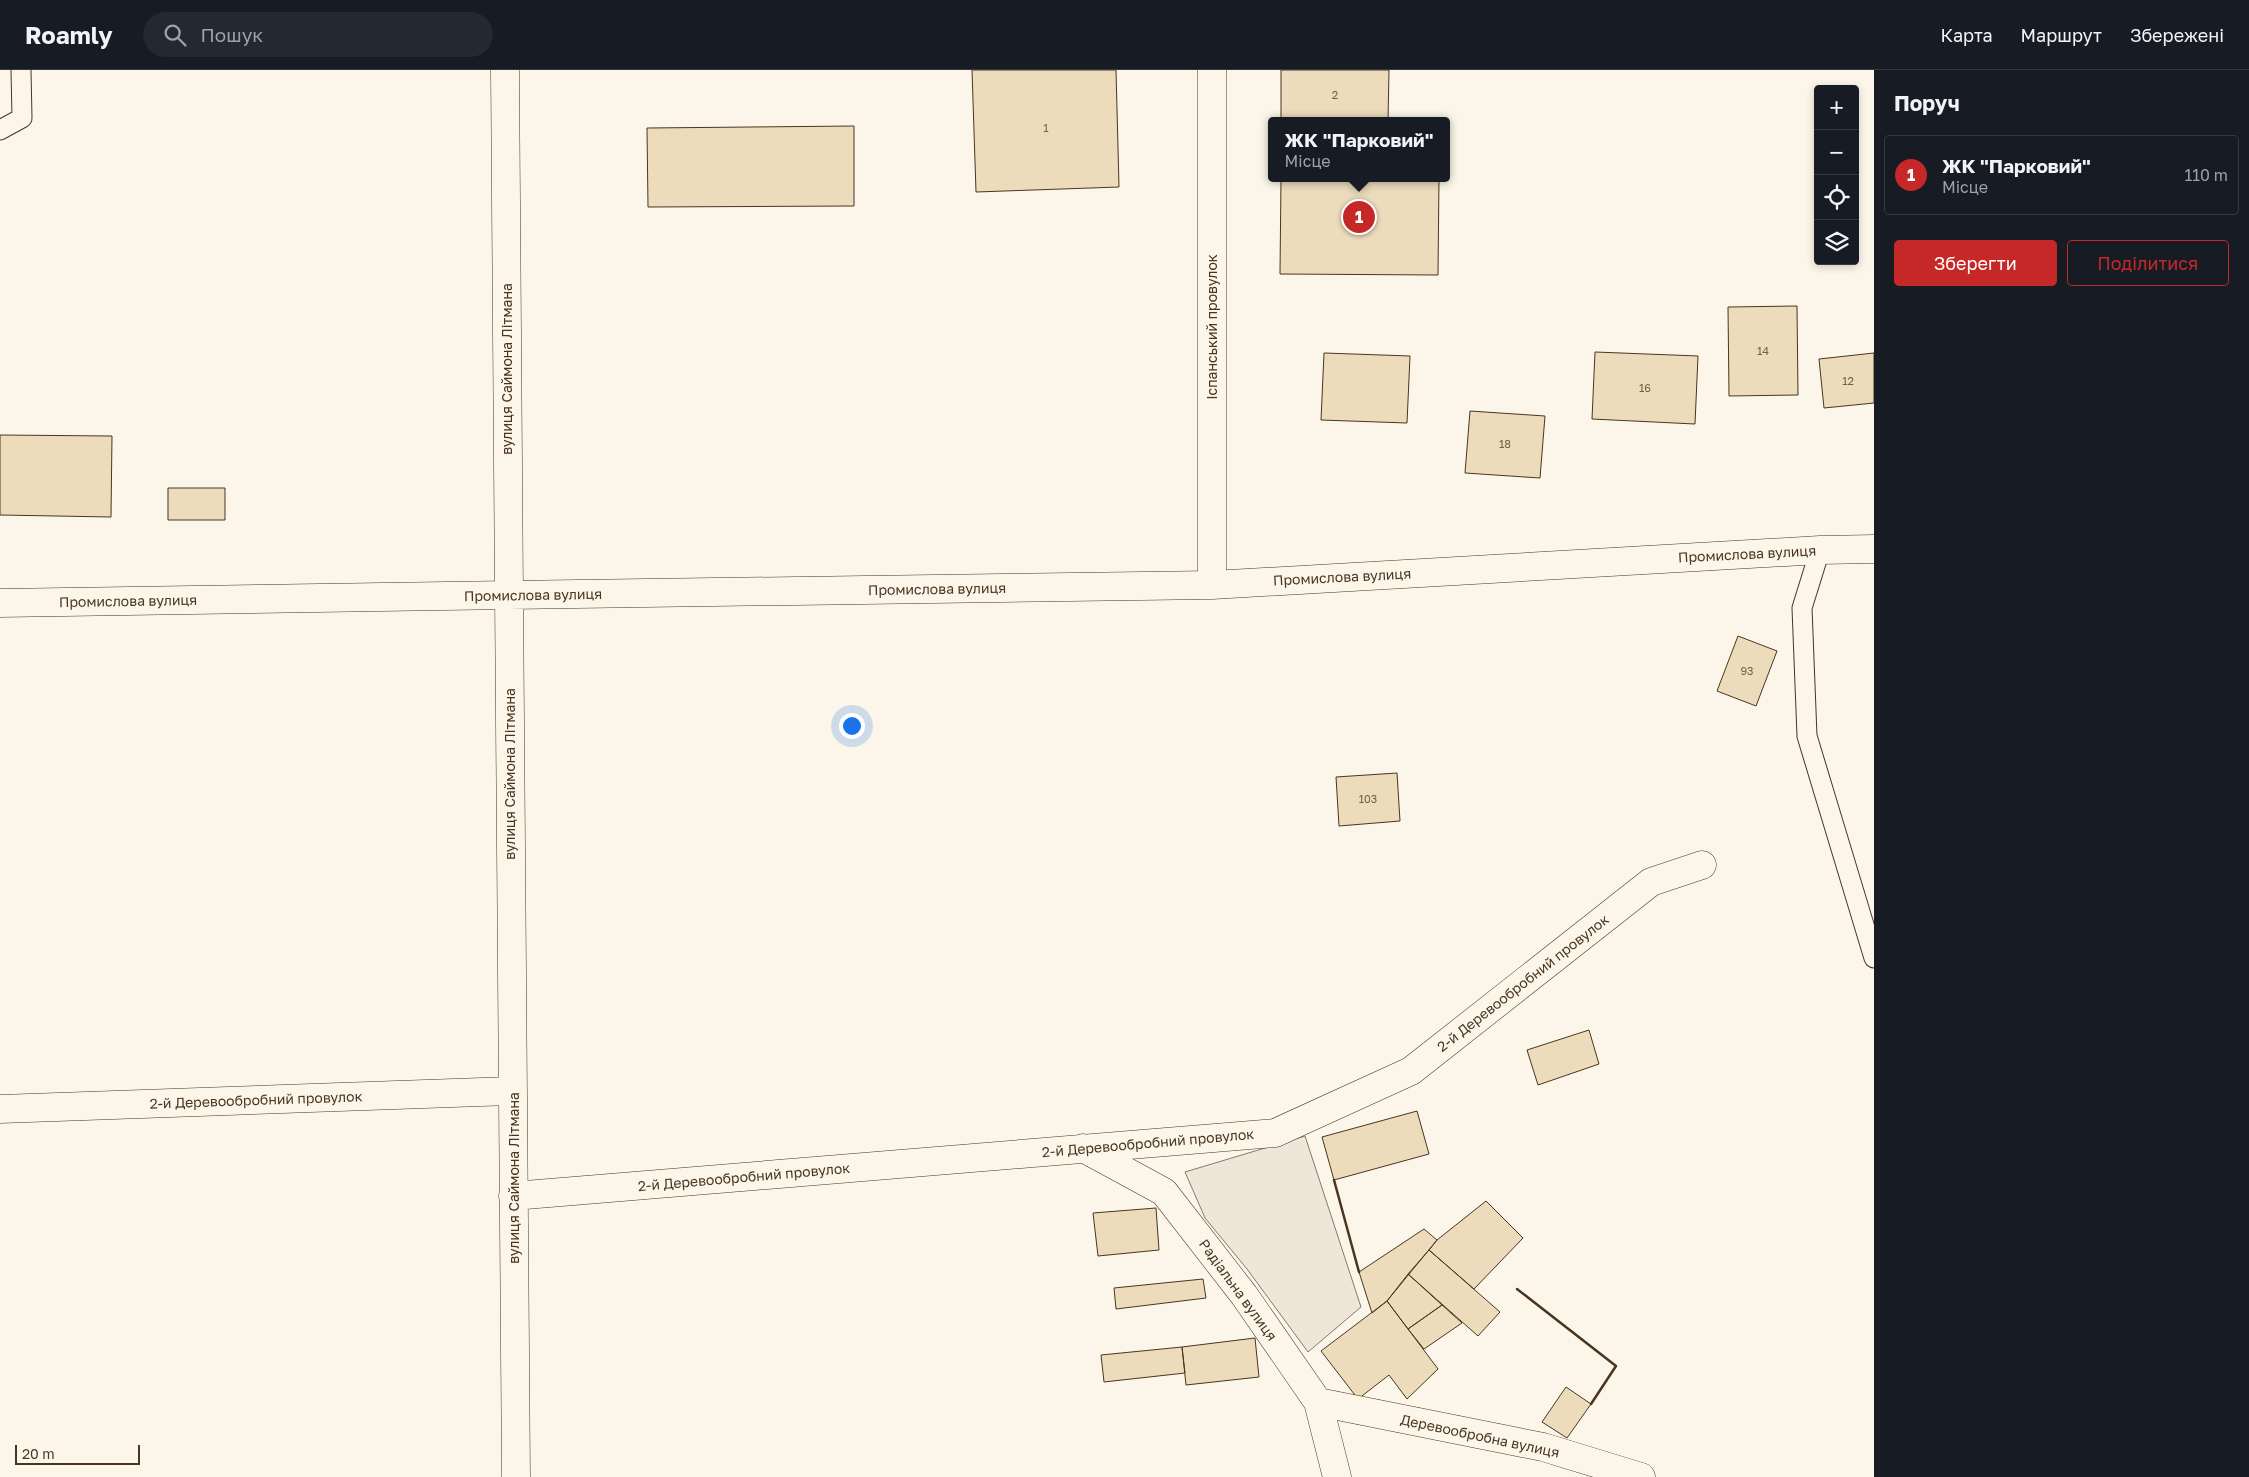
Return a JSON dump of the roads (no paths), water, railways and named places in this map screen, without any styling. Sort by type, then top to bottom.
[{"type":"street","name":"вулиця Саймона Літмана","points":[[505,70],[516,1477]]},
{"type":"street","name":"Іспанський провулок","points":[[1212,70],[1212,584]]},
{"type":"street","name":"Промислова вулиця","points":[[0,602],[1212,584],[1820,550],[1874,549]]},
{"type":"street","name":"2-й Деревообробний провулок","points":[[514,1196],[1276,1133],[1411,1071],[1652,882],[1702,865]]},
{"type":"street","name":"2-й Деревообробний провулок","points":[[0,1108],[513,1091]]},
{"type":"street","name":"Радіальна вулиця","points":[[1084,1148],[1164,1192],[1244,1296],[1318,1402],[1337,1477]]},
{"type":"street","name":"Деревообробна вулиця","points":[[1318,1402],[1543,1447],[1641,1477]]},
{"type":"lane","points":[[0,130],[22,118],[21,70]]},
{"type":"lane","points":[[1820,550],[1802,608],[1807,736],[1874,958]]},
{"type":"place","name":"ЖК \"Парковий\"","points":[[1359,217]]}]
